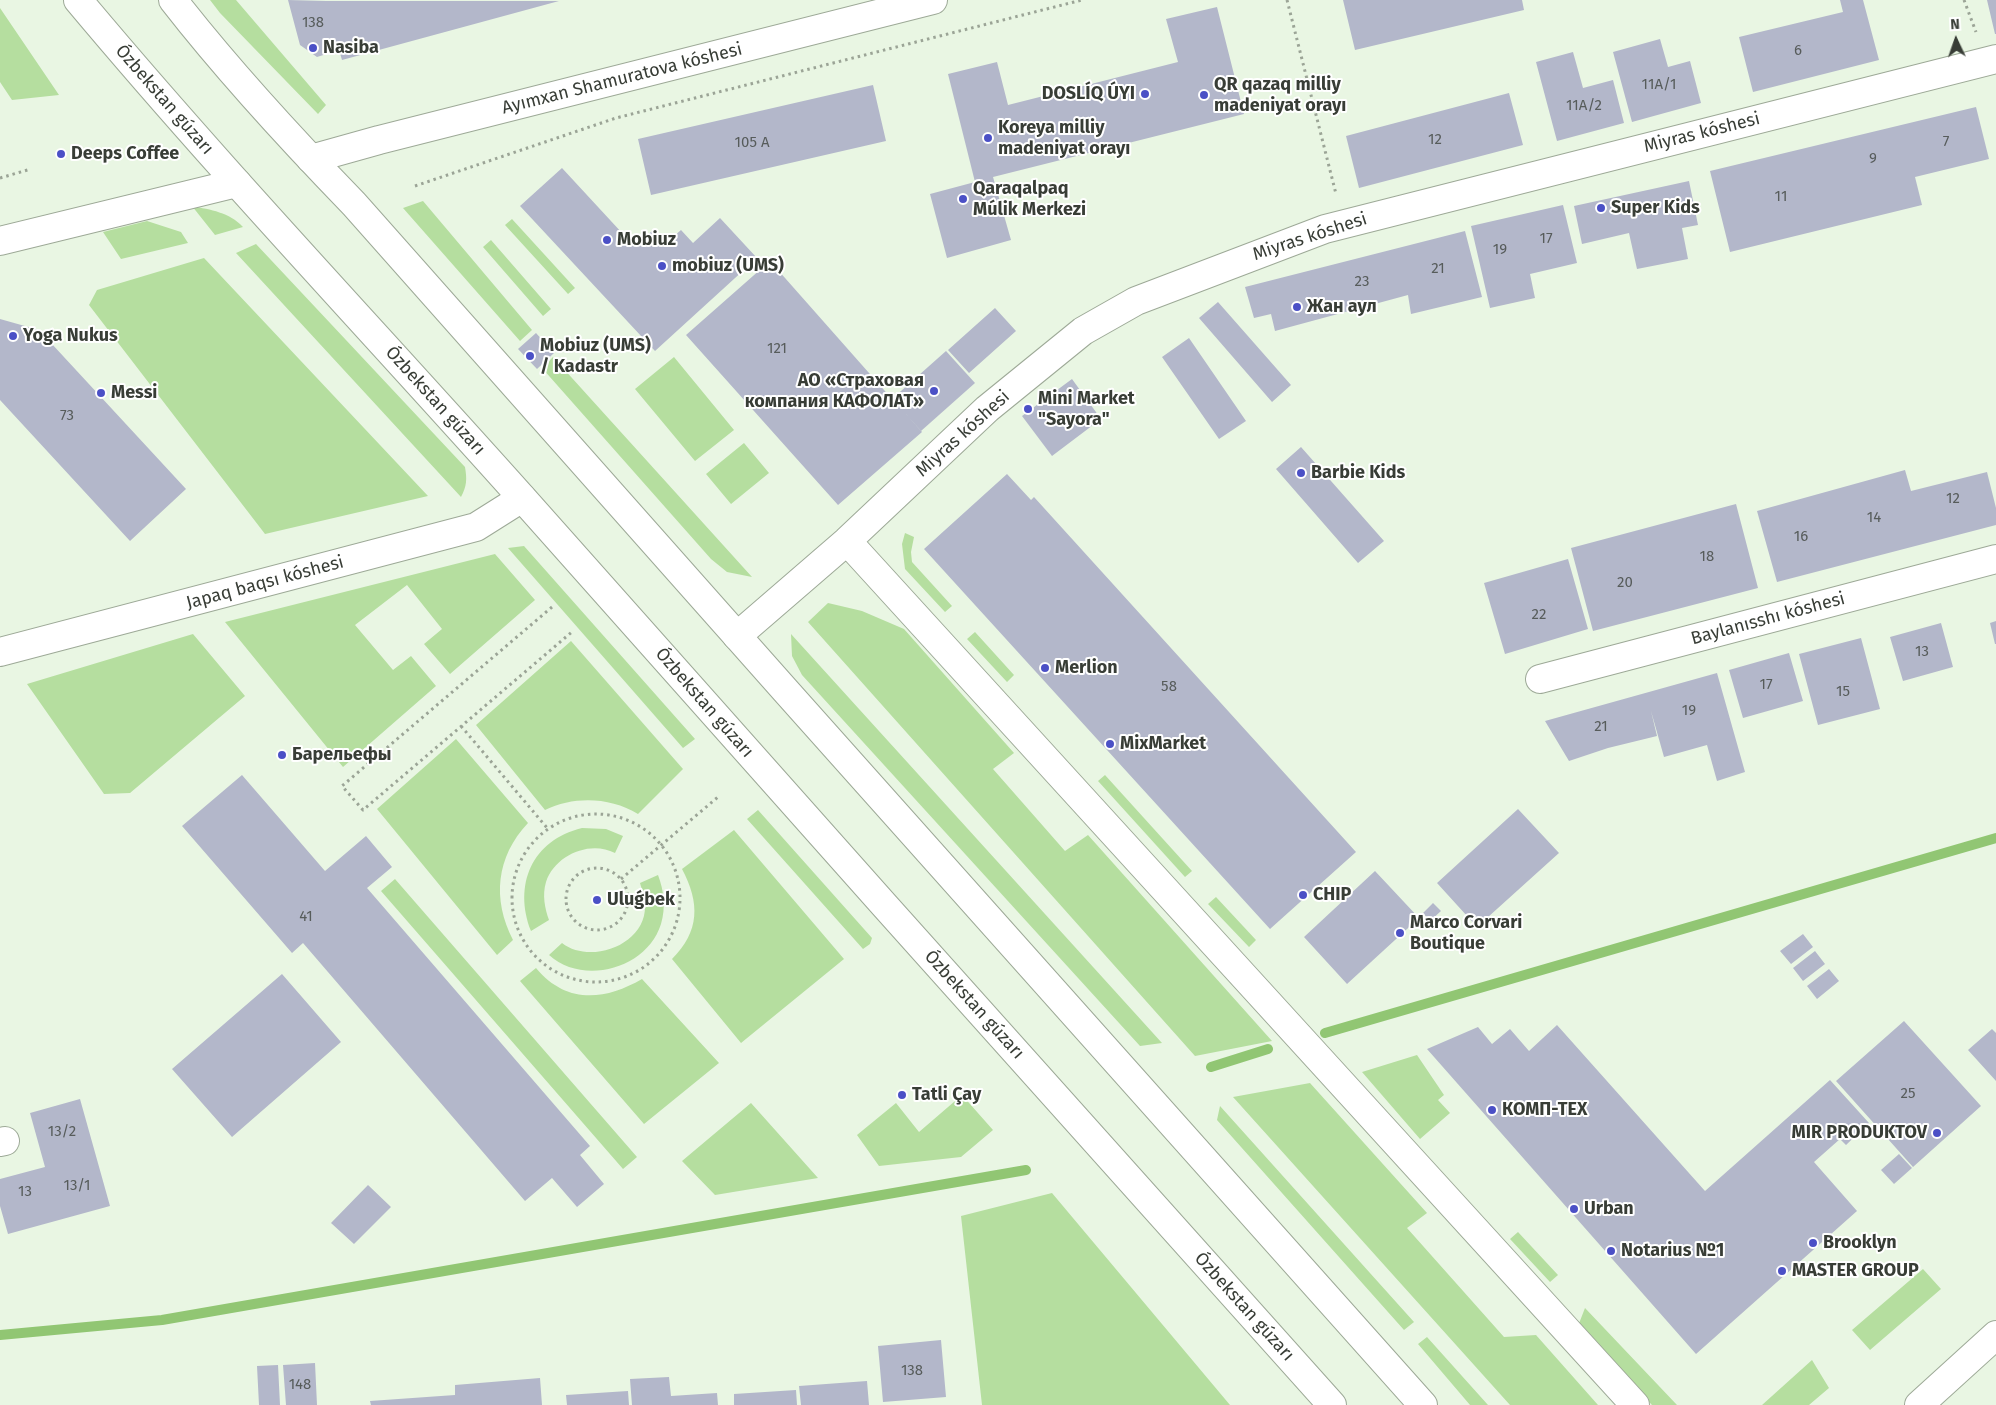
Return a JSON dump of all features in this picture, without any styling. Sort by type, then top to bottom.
[{"type":"street","name":"Ózbekstan gúzarı","points":[[78,0],[161,98],[522,498],[762,769],[1332,1405]]},
{"type":"street","points":[[173,0],[202,38],[354,204],[1423,1405]]},
{"type":"street","name":"Ayımxan Shamuratova kóshesi","points":[[311,159],[933,0]]},
{"type":"street","name":"Miyras kóshesi","points":[[737,636],[847,541],[987,409],[1083,331],[1136,301],[1244,258],[1325,229],[1996,59]]},
{"type":"street","points":[[0,241],[237,183]]},
{"type":"street","name":"Japaq baqsı kóshesi","points":[[0,652],[476,527],[522,498]]},
{"type":"street","points":[[847,541],[1635,1405]]},
{"type":"street","name":"Baylanısshı kóshesi","points":[[1540,679],[1996,559]]},
{"type":"street","points":[[1919,1405],[1996,1335]]},
{"type":"path","points":[[415,186],[616,118],[1082,0]]},
{"type":"path","points":[[1287,0],[1344,224]]},
{"type":"path","points":[[0,178],[31,168]]},
{"type":"path","points":[[552,607],[342,786],[363,810],[573,630]]},
{"type":"path","points":[[461,726],[548,829]]},
{"type":"path","points":[[621,879],[718,798]]},
{"type":"path","points":[[590,814],[616,816],[642,827],[662,845],[676,870],[680,899],[676,927],[662,952],[640,971],[613,981],[584,982],[556,973],[533,956],[518,933],[511,907],[513,880],[522,855],[540,834],[548,829],[563,820],[590,814]]},
{"type":"path","points":[[600,867],[611,871],[621,879],[626,885],[628,905],[625,914],[619,922],[610,928],[600,930],[581,926],[573,920],[568,911],[566,901],[567,890],[576,876],[590,868],[600,867]]},
{"type":"green space","points":[[210,0],[236,0],[326,105],[318,114],[220,13]]},
{"type":"green space","points":[[0,8],[59,95],[12,100],[0,82]]},
{"type":"green space","points":[[423,201],[532,330],[520,341],[403,208]]},
{"type":"green space","points":[[192,206],[213,210],[226,215],[243,227],[215,235]]},
{"type":"green space","points":[[512,219],[575,288],[568,294],[505,225]]},
{"type":"green space","points":[[147,221],[181,232],[188,243],[121,259],[103,232]]},
{"type":"green space","points":[[491,240],[551,309],[543,316],[483,247]]},
{"type":"green space","points":[[256,244],[465,467],[466,482],[461,497],[236,253]]},
{"type":"green space","points":[[204,258],[428,496],[265,534],[89,305],[97,290]]},
{"type":"green space","points":[[553,357],[752,577],[727,572],[711,559],[542,368]]},
{"type":"green space","points":[[674,357],[734,430],[695,461],[635,389]]},
{"type":"green space","points":[[744,443],[769,473],[731,504],[706,474]]},
{"type":"green space","points":[[905,533],[914,537],[911,552],[912,562],[952,606],[945,612],[905,569],[902,544]]},
{"type":"green space","points":[[524,546],[695,739],[683,748],[508,548]]},
{"type":"green space","points":[[495,554],[535,600],[450,674],[424,644],[442,629],[407,585],[355,625],[393,670],[411,656],[436,686],[343,767],[225,622]]},
{"type":"green space","points":[[828,603],[862,611],[904,629],[1014,753],[993,769],[1065,851],[1088,835],[1272,1041],[1195,1056],[808,622]]},
{"type":"green space","points":[[975,632],[1014,675],[1007,682],[967,639]]},
{"type":"green space","points":[[193,634],[245,696],[130,793],[104,794],[27,684]]},
{"type":"green space","points":[[791,634],[1162,1043],[1140,1046],[802,675],[792,656]]},
{"type":"green space","points":[[571,641],[683,769],[638,814],[616,804],[592,800],[568,802],[545,810],[476,725]]},
{"type":"green space","points":[[456,739],[528,823],[517,836],[504,864],[500,894],[506,925],[513,940],[497,955],[377,809]]},
{"type":"green space","points":[[1105,775],[1192,871],[1185,877],[1098,781]]},
{"type":"green space","points":[[758,810],[872,938],[870,944],[863,949],[747,819]]},
{"type":"green space","points":[[582,828],[606,829],[623,836],[615,853],[605,849],[585,849],[574,852],[557,864],[546,882],[544,892],[544,902],[549,920],[531,931],[524,897],[526,881],[531,867],[539,854],[550,843],[565,834]]},
{"type":"green space","points":[[734,830],[844,959],[741,1043],[672,959],[688,938],[694,916],[692,893],[682,869]]},
{"type":"green space","points":[[658,875],[664,899],[663,918],[654,940],[642,952],[628,962],[596,971],[579,970],[563,964],[549,955],[562,943],[574,949],[587,952],[601,951],[627,941],[643,920],[645,903],[640,883]]},
{"type":"green space","points":[[395,879],[637,1157],[623,1169],[381,891]]},
{"type":"green space","points":[[1216,897],[1256,940],[1249,947],[1208,904]]},
{"type":"green space","points":[[536,968],[548,980],[560,988],[586,995],[614,992],[642,979],[719,1063],[644,1124],[520,981]]},
{"type":"green space","points":[[1417,1055],[1444,1095],[1438,1100],[1450,1113],[1420,1139],[1362,1072]]},
{"type":"green space","points":[[1310,1083],[1427,1213],[1407,1228],[1504,1337],[1536,1335],[1598,1405],[1510,1405],[1233,1097]]},
{"type":"green space","points":[[962,1095],[993,1130],[961,1157],[879,1166],[857,1135],[896,1103],[919,1132]]},
{"type":"green space","points":[[751,1103],[818,1178],[715,1195],[682,1161]]},
{"type":"green space","points":[[1220,1106],[1414,1322],[1404,1330],[1217,1120]]},
{"type":"green space","points":[[1052,1193],[1230,1405],[982,1405],[961,1216]]},
{"type":"green space","points":[[1518,1232],[1558,1275],[1550,1282],[1510,1239]]},
{"type":"green space","points":[[1923,1269],[1941,1289],[1870,1350],[1852,1330]]},
{"type":"green space","points":[[1585,1308],[1677,1405],[1652,1405],[1578,1326]]},
{"type":"green space","points":[[1427,1337],[1488,1405],[1470,1405],[1418,1344]]},
{"type":"green space","points":[[1812,1360],[1829,1388],[1809,1405],[1762,1405]]},
{"type":"building","points":[[288,0],[559,1],[342,60],[339,50],[317,57],[300,45]]},
{"type":"building","points":[[1343,0],[1522,0],[1524,10],[1355,50]]},
{"type":"building","points":[[1840,0],[1863,0],[1879,60],[1753,92],[1739,37],[1843,12]]},
{"type":"building","points":[[1987,0],[1996,0],[1996,34],[1995,34]]},
{"type":"building","name":"DOSLÍQ ÚYI","points":[[1217,7],[1244,114],[993,177],[1011,240],[947,258],[930,194],[975,182],[948,74],[997,62],[1008,105],[1178,62],[1166,19]]},
{"type":"building","points":[[1660,39],[1668,67],[1690,61],[1701,103],[1632,122],[1613,52]]},
{"type":"building","points":[[1573,52],[1583,88],[1613,80],[1624,123],[1557,141],[1536,62]]},
{"type":"building","points":[[873,85],[886,141],[651,195],[638,139]]},
{"type":"building","points":[[1509,93],[1523,145],[1359,188],[1346,136]]},
{"type":"building","points":[[1976,107],[1989,159],[1915,177],[1922,205],[1730,252],[1710,171]]},
{"type":"building","name":"mobiuz (UMS)","points":[[562,168],[635,247],[652,231],[665,244],[681,230],[693,243],[720,218],[757,258],[655,351],[520,206]]},
{"type":"building","points":[[1689,181],[1698,225],[1682,228],[1688,259],[1637,269],[1629,233],[1582,244],[1574,206]]},
{"type":"building","points":[[1563,205],[1577,263],[1530,274],[1535,298],[1490,308],[1471,226]]},
{"type":"building","points":[[1465,231],[1482,297],[1411,314],[1408,295],[1275,331],[1271,314],[1254,318],[1245,287]]},
{"type":"building","points":[[770,261],[892,399],[946,351],[975,383],[838,505],[686,335]]},
{"type":"building","points":[[1218,302],[1291,385],[1272,402],[1199,318]]},
{"type":"building","points":[[995,308],[1016,331],[969,373],[948,350]]},
{"type":"building","points":[[0,319],[39,330],[186,489],[130,541],[0,400]]},
{"type":"building","points":[[536,333],[554,353],[537,369],[518,349]]},
{"type":"building","points":[[1189,338],[1246,421],[1219,439],[1162,357]]},
{"type":"building","points":[[1072,379],[1101,419],[1052,456],[1022,416]]},
{"type":"building","points":[[1301,447],[1384,541],[1358,563],[1276,469]]},
{"type":"building","points":[[1905,470],[1911,491],[1987,472],[1996,508],[1996,525],[1777,582],[1757,511]]},
{"type":"building","points":[[1007,474],[1031,500],[1034,497],[1356,852],[1270,929],[924,549]]},
{"type":"building","points":[[1736,504],[1758,588],[1593,631],[1571,548]]},
{"type":"building","points":[[1568,559],[1588,629],[1505,654],[1484,583]]},
{"type":"building","points":[[1996,621],[1996,644],[1995,644],[1990,623]]},
{"type":"building","points":[[1941,623],[1953,667],[1903,681],[1890,637]]},
{"type":"building","points":[[1861,638],[1880,709],[1818,725],[1799,654]]},
{"type":"building","points":[[1789,653],[1803,701],[1743,718],[1729,670]]},
{"type":"building","points":[[1717,673],[1745,772],[1717,781],[1707,745],[1664,757],[1651,711],[1657,736],[1608,748],[1569,761],[1545,721]]},
{"type":"building","points":[[242,775],[325,871],[366,836],[392,867],[367,888],[590,1146],[580,1155],[604,1184],[577,1207],[552,1178],[525,1201],[303,943],[292,953],[182,826]]},
{"type":"building","points":[[1518,809],[1559,853],[1477,927],[1437,883]]},
{"type":"building","points":[[1375,871],[1419,918],[1347,984],[1304,937]]},
{"type":"building","points":[[1433,903],[1441,911],[1430,921],[1423,913]]},
{"type":"building","points":[[1803,934],[1813,947],[1791,964],[1780,951]]},
{"type":"building","points":[[1815,951],[1825,964],[1803,981],[1793,968]]},
{"type":"building","points":[[1829,969],[1839,981],[1817,999],[1807,986]]},
{"type":"building","points":[[282,974],[341,1042],[232,1137],[172,1069]]},
{"type":"building","points":[[1904,1021],[1981,1106],[1913,1167],[1836,1081]]},
{"type":"building","points":[[1557,1025],[1705,1191],[1830,1080],[1869,1123],[1846,1145],[1840,1139],[1814,1162],[1857,1211],[1696,1354],[1427,1049],[1478,1027],[1492,1044],[1510,1029],[1529,1051]]},
{"type":"building","points":[[1992,1029],[1996,1033],[1996,1081],[1968,1050]]},
{"type":"building","points":[[80,1099],[110,1206],[8,1234],[0,1206],[0,1179],[45,1167],[30,1113]]},
{"type":"building","points":[[1899,1154],[1912,1168],[1894,1184],[1881,1170]]},
{"type":"building","points":[[368,1185],[391,1207],[354,1244],[331,1223]]},
{"type":"building","points":[[941,1340],[946,1397],[883,1402],[878,1346]]},
{"type":"building","points":[[315,1363],[317,1405],[286,1405],[283,1365]]},
{"type":"building","points":[[278,1365],[280,1405],[259,1405],[257,1366]]},
{"type":"building","points":[[669,1377],[671,1396],[717,1393],[718,1405],[632,1405],[630,1379]]},
{"type":"building","points":[[540,1378],[542,1405],[371,1405],[370,1401],[455,1395],[455,1385]]},
{"type":"building","points":[[867,1381],[869,1405],[801,1405],[799,1386]]},
{"type":"building","points":[[796,1390],[797,1405],[734,1405],[734,1394]]},
{"type":"building","points":[[628,1391],[629,1405],[567,1405],[566,1395]]},
{"type":"waterway","points":[[1325,1033],[1996,838]]},
{"type":"waterway","points":[[1211,1067],[1268,1049]]},
{"type":"waterway","points":[[0,1335],[162,1320],[1026,1170]]},
{"type":"place","name":"Nasiba","points":[[313,48]]},
{"type":"place","name":"DOSLÍQ ÚYI","points":[[1145,94]]},
{"type":"place","name":"QR qazaq milliy madeniyat orayı","points":[[1204,95]]},
{"type":"place","name":"Koreya milliy madeniyat orayı","points":[[988,138]]},
{"type":"place","name":"Deeps Coffee","points":[[61,154]]},
{"type":"place","name":"Qaraqalpaq Múlik Merkezi","points":[[963,199]]},
{"type":"place","name":"Super Kids","points":[[1601,208]]},
{"type":"place","name":"Mobiuz","points":[[607,240]]},
{"type":"place","name":"mobiuz (UMS)","points":[[662,266]]},
{"type":"place","name":"Жан аул","points":[[1297,307]]},
{"type":"place","name":"Yoga Nukus","points":[[13,336]]},
{"type":"place","name":"Mobiuz (UMS) / Kadastr","points":[[530,356]]},
{"type":"place","name":"АО «Страховая компания КАФОЛАТ»","points":[[934,391]]},
{"type":"place","name":"Messi","points":[[101,393]]},
{"type":"place","name":"Mini Market \"Sayora\"","points":[[1028,409]]},
{"type":"place","name":"Barbie Kids","points":[[1301,473]]},
{"type":"place","name":"Merlion","points":[[1045,668]]},
{"type":"place","name":"MixMarket","points":[[1110,744]]},
{"type":"place","name":"Барельефы","points":[[282,755]]},
{"type":"place","name":"CHIP","points":[[1303,895]]},
{"type":"place","name":"Uluǵbek","points":[[597,900]]},
{"type":"place","name":"Marco Corvari Boutique","points":[[1400,933]]},
{"type":"place","name":"Tatli Çay","points":[[902,1095]]},
{"type":"place","name":"КОМП-ТЕХ","points":[[1492,1110]]},
{"type":"place","name":"MIR PRODUKTOV","points":[[1937,1133]]},
{"type":"place","name":"Urban","points":[[1574,1209]]},
{"type":"place","name":"Brooklyn","points":[[1813,1243]]},
{"type":"place","name":"Notarius №1","points":[[1611,1251]]},
{"type":"place","name":"MASTER GROUP","points":[[1782,1271]]}]
